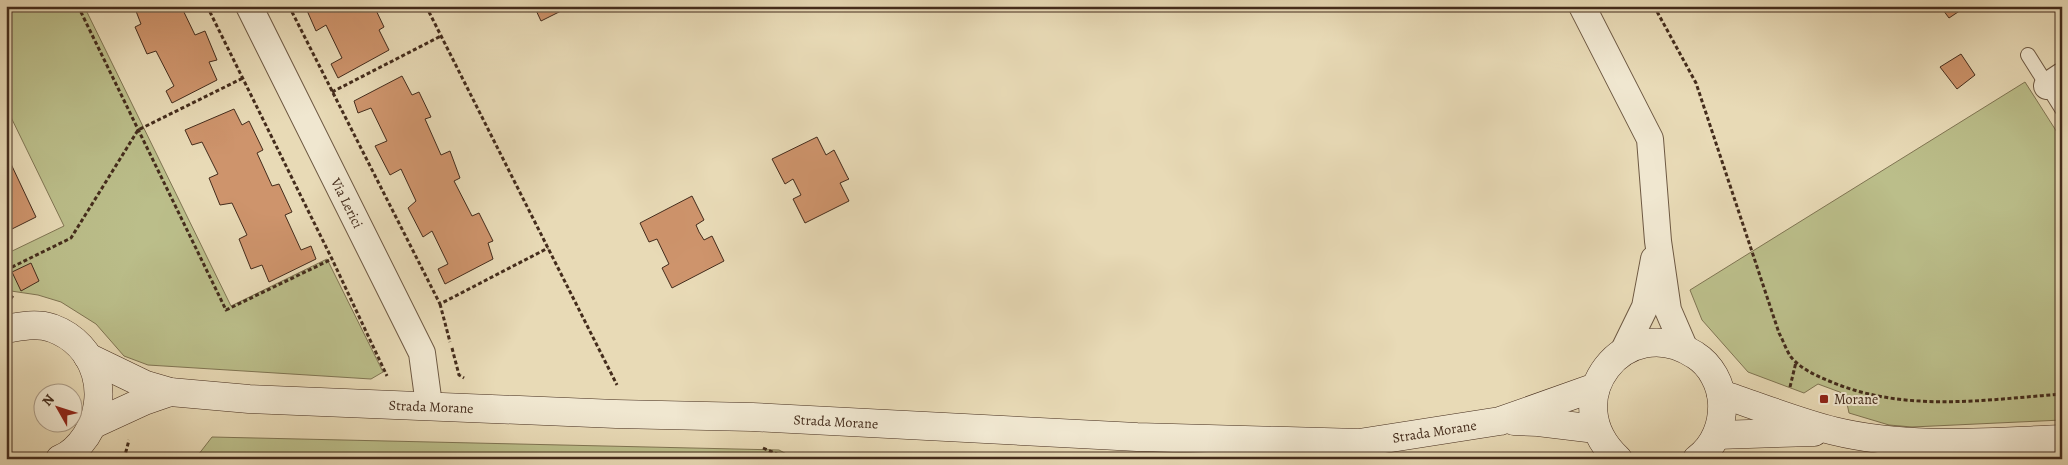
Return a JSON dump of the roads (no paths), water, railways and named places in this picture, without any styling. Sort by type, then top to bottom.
[{"type":"street","name":"Via Lerici","points":[[249,6],[422,353],[429,405]]},
{"type":"street","points":[[1582,6],[1650,139],[1658,241],[1668,310],[1684,347]]},
{"type":"street","points":[[1624,352],[1645,307],[1658,241]]},
{"type":"street","points":[[12,318],[28,325],[51,328],[72,339],[88,357],[98,378],[99,402],[80,446]]},
{"type":"street","points":[[1618,459],[1606,448],[1596,429],[1592,408],[1596,387],[1606,367],[1624,352],[1643,344],[1664,342],[1684,347],[1701,358],[1714,374],[1721,394],[1723,415],[1717,435],[1703,454],[1696,459]]},
{"type":"street","name":"Strada Morane","points":[[88,357],[146,385],[170,392],[249,399],[752,417],[1137,437],[1359,443],[1500,420],[1596,387]]},
{"type":"street","name":"Strada Morane","points":[[80,446],[144,401],[170,392]]},
{"type":"street","points":[[1721,394],[1833,431],[1877,439],[1932,443],[2062,439]]},
{"type":"street","name":"Strada Morane","points":[[1500,420],[1538,422],[1596,429]]},
{"type":"street","points":[[1717,435],[1833,431]]},
{"type":"lane","points":[[2028,55],[2055,81],[2062,109]]},
{"type":"place","name":"Morane","points":[[1824,399]]}]
